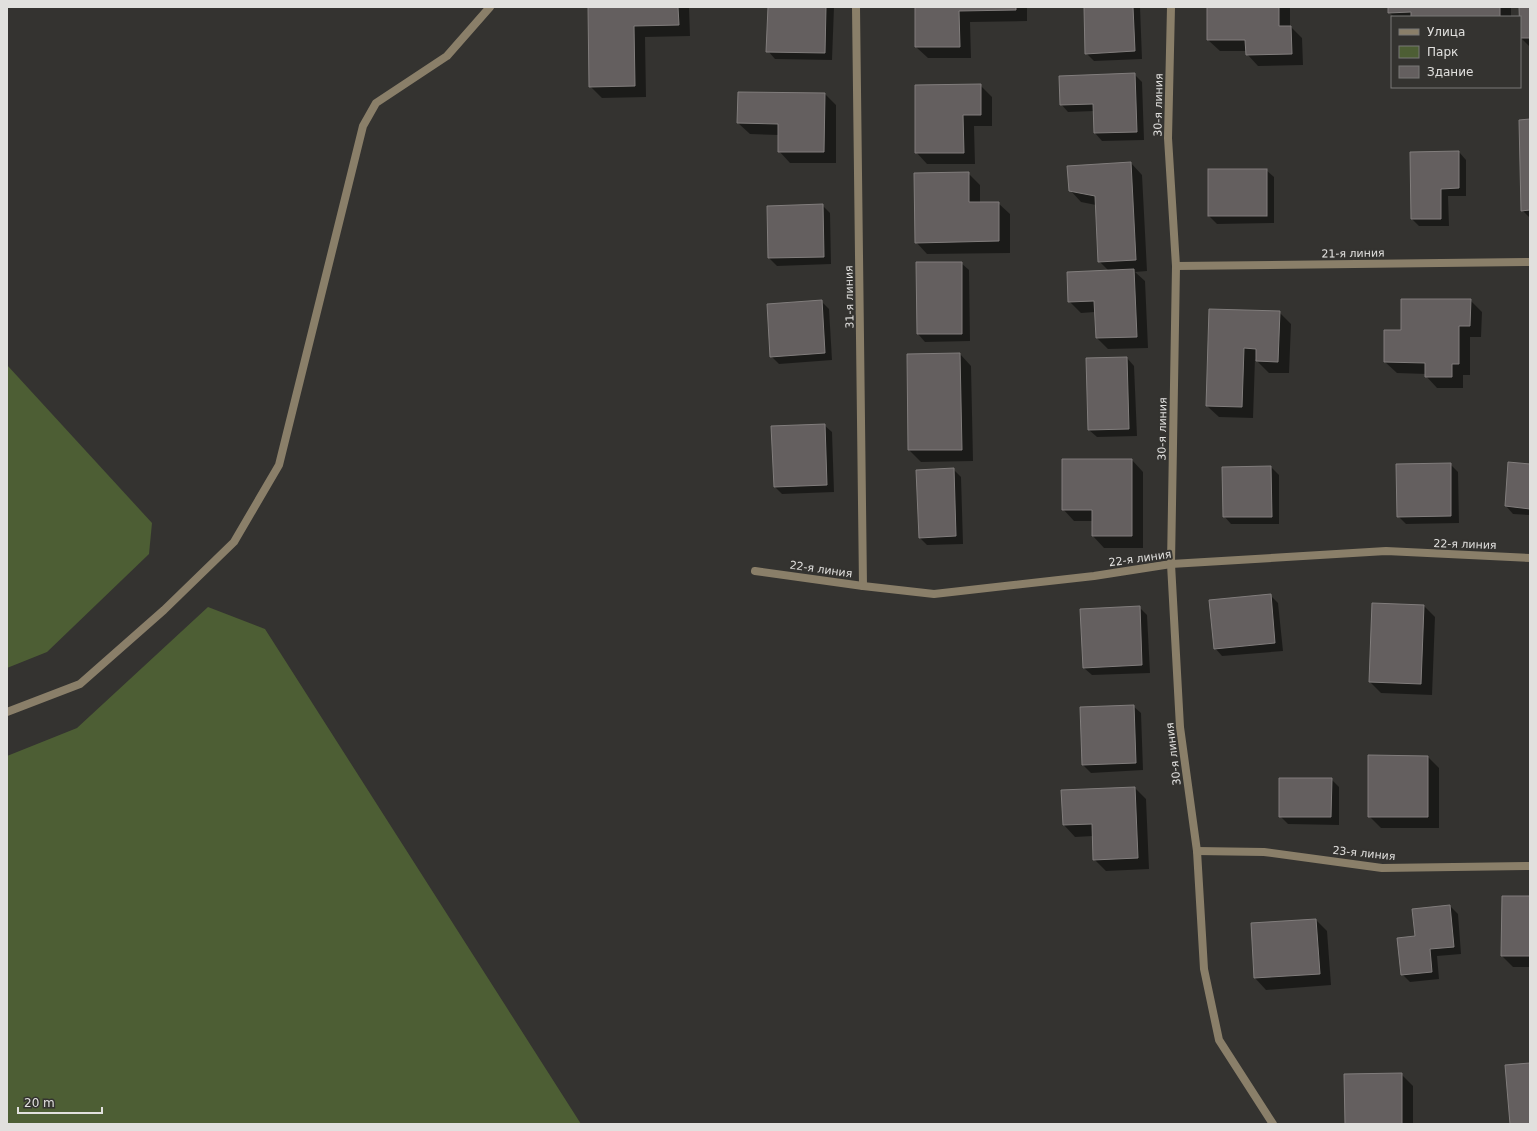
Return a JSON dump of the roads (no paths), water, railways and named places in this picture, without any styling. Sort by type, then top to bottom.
[{"type":"street","points":[[7,712],[80,684],[164,610],[234,542],[279,465],[363,126],[376,103],[447,56],[490,7]]},
{"type":"street","name":"31-я линия","points":[[856,7],[863,586]]},
{"type":"street","name":"30-я линия","points":[[1171,7],[1168,138],[1176,266],[1171,564],[1180,727],[1197,851],[1204,969],[1219,1040],[1273,1124]]},
{"type":"street","name":"21-я линия","points":[[1176,266],[1530,262]]},
{"type":"street","name":"22-я линия","points":[[755,571],[934,594],[1094,576],[1171,564],[1386,551],[1530,558]]},
{"type":"street","name":"23-я линия","points":[[1197,851],[1264,852],[1382,868],[1530,866]]}]
